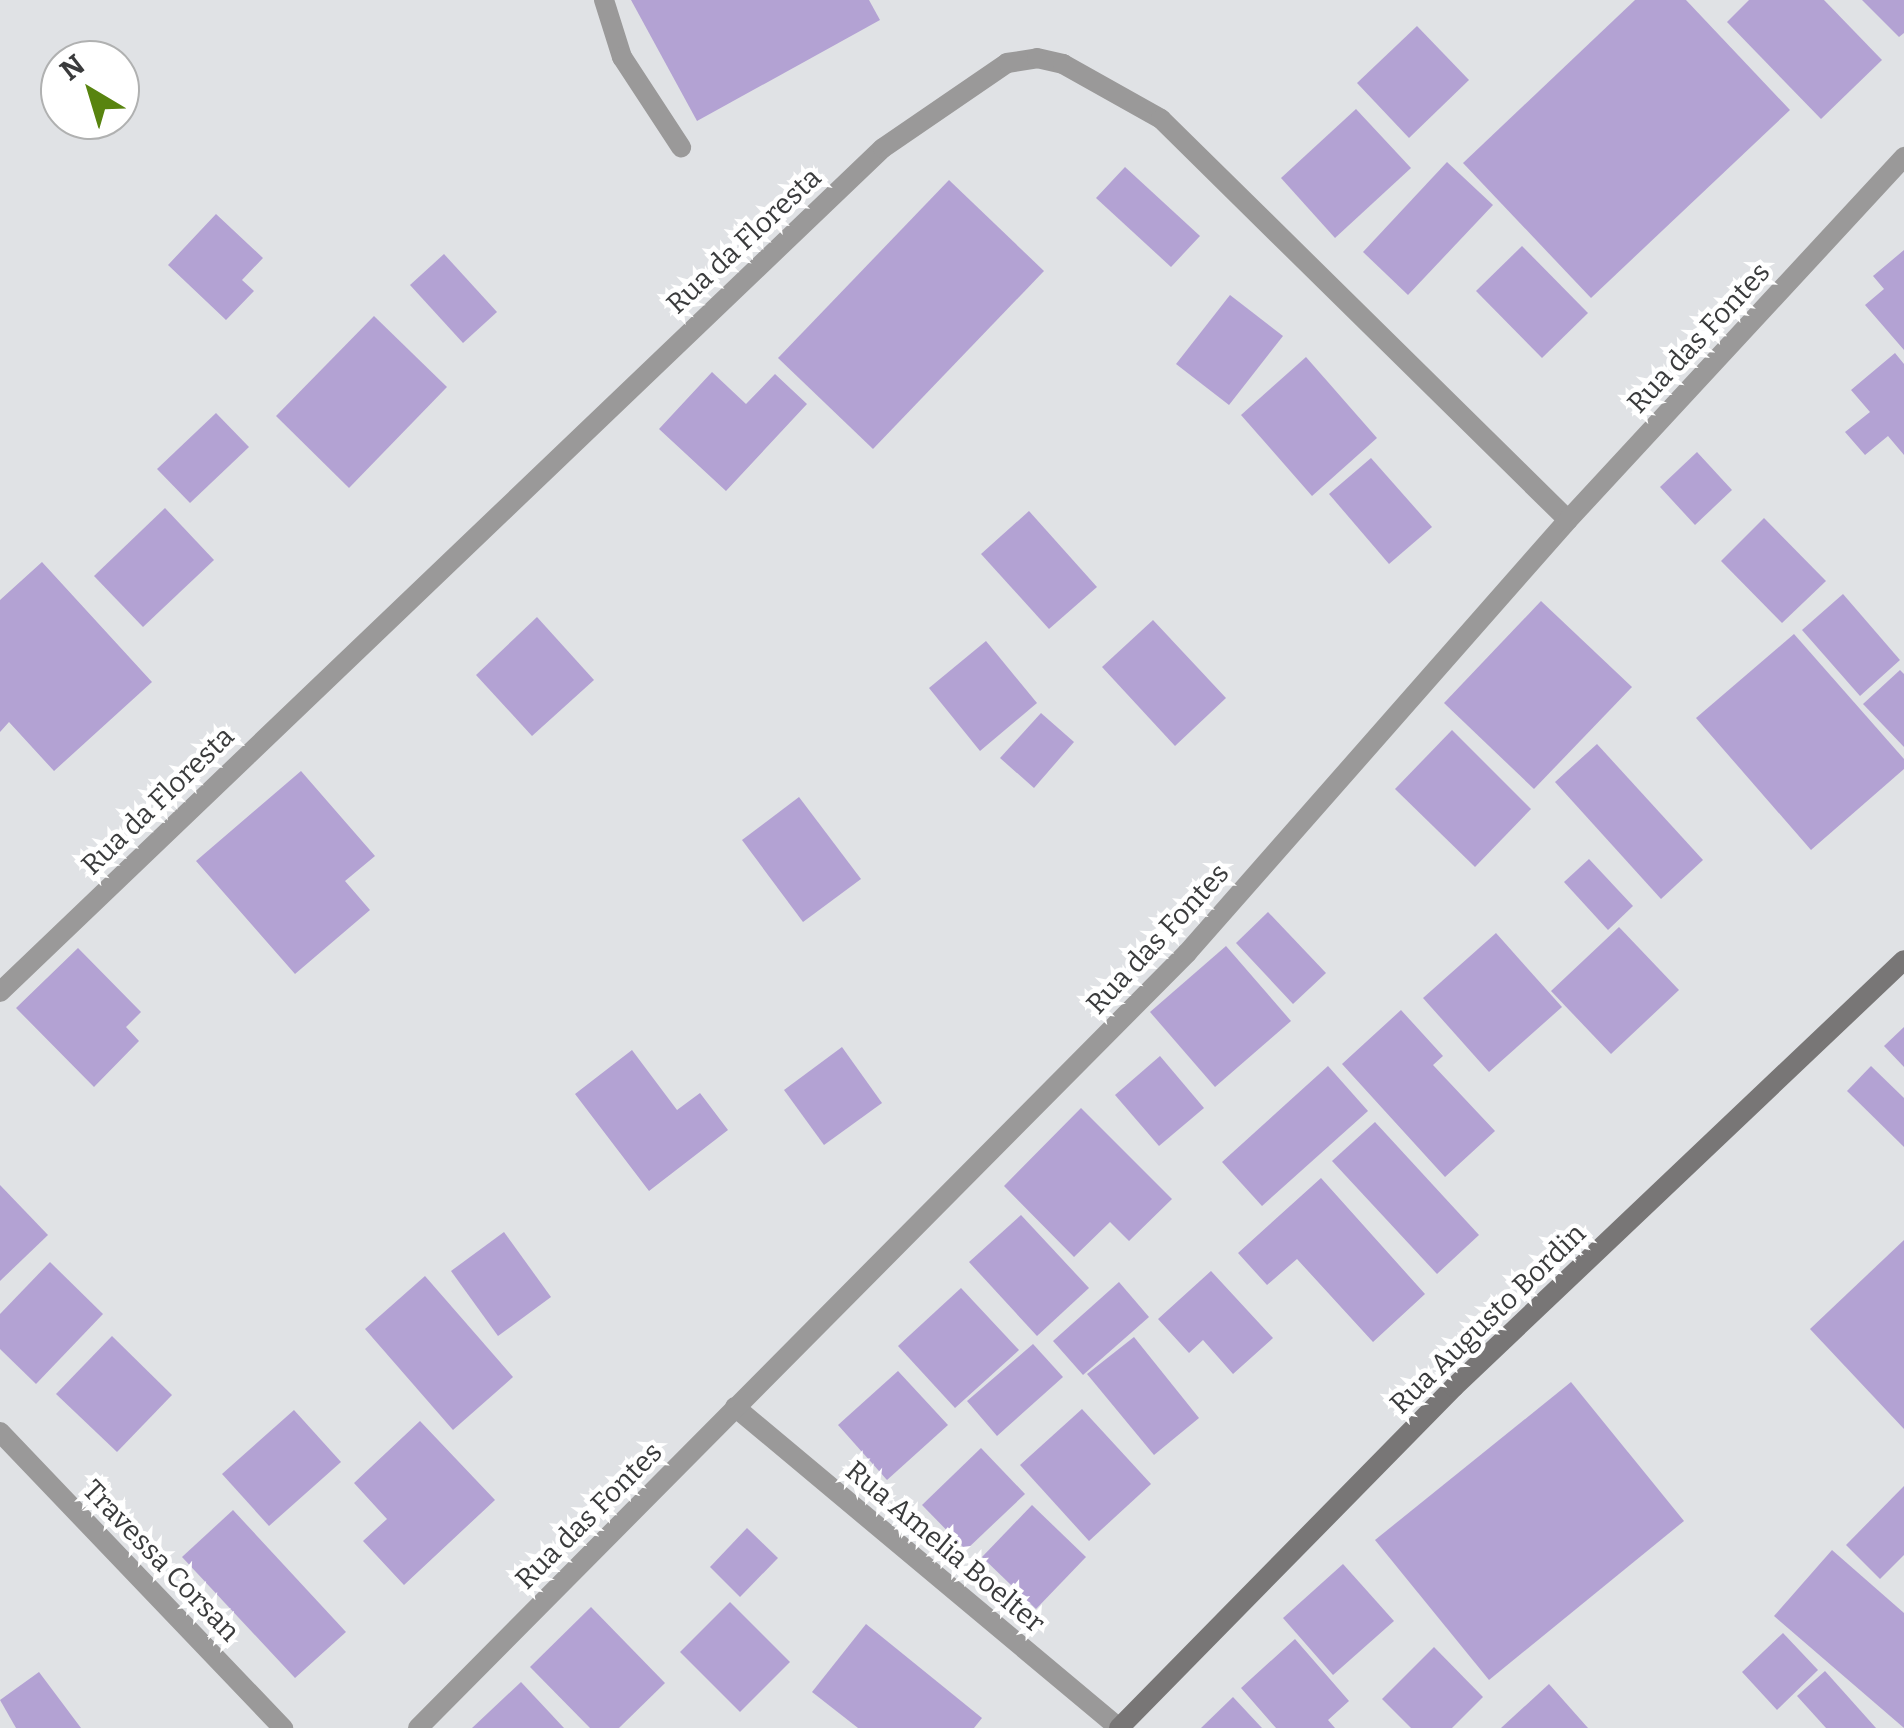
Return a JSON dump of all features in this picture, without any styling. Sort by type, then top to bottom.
[{"type":"street","points":[[604,0],[622,57],[681,146]]},
{"type":"street","name":"Rua da Floresta","points":[[0,992],[884,148],[1007,63],[1037,58],[1063,64],[1161,119],[1568,520]]},
{"type":"street","name":"Rua das Fontes","points":[[418,1728],[1188,953],[1568,520],[1904,157]]},
{"type":"street","name":"Rua Augusto Bordin","points":[[1119,1728],[1454,1387],[1904,960]]},
{"type":"street","name":"Rua Amelia Boelter","points":[[735,1408],[1119,1728]]},
{"type":"street","name":"Travessa Corsan","points":[[0,1432],[283,1728]]},
{"type":"building","points":[[631,0],[869,0],[880,20],[697,121]]},
{"type":"building","points":[[1635,0],[1686,0],[1790,110],[1591,298],[1463,163]]},
{"type":"building","points":[[1749,0],[1824,0],[1882,60],[1821,119],[1727,22]]},
{"type":"building","points":[[1862,0],[1904,0],[1904,33],[1899,37]]},
{"type":"building","points":[[1417,26],[1469,80],[1409,138],[1357,83]]},
{"type":"building","points":[[1356,109],[1411,168],[1335,238],[1281,178]]},
{"type":"building","points":[[1447,162],[1493,205],[1408,295],[1363,252]]},
{"type":"building","points":[[1125,167],[1200,236],[1171,267],[1096,198]]},
{"type":"building","points":[[949,180],[1044,271],[873,449],[778,358]]},
{"type":"building","points":[[216,214],[263,258],[242,280],[254,291],[226,320],[168,265]]},
{"type":"building","points":[[1522,246],[1588,313],[1542,358],[1476,291]]},
{"type":"building","points":[[1904,250],[1904,350],[1865,305],[1884,289],[1873,276]]},
{"type":"building","points":[[444,254],[497,312],[463,343],[410,285]]},
{"type":"building","points":[[1230,295],[1283,336],[1229,405],[1176,364]]},
{"type":"building","points":[[374,316],[447,387],[349,488],[276,416]]},
{"type":"building","points":[[1895,353],[1904,364],[1904,455],[1888,436],[1865,455],[1845,432],[1870,412],[1851,390]]},
{"type":"building","points":[[1306,357],[1377,438],[1312,496],[1241,415]]},
{"type":"building","points":[[712,372],[746,404],[775,374],[807,404],[726,491],[659,429]]},
{"type":"building","points":[[216,413],[249,447],[190,503],[157,469]]},
{"type":"building","points":[[1697,452],[1732,490],[1695,525],[1660,487]]},
{"type":"building","points":[[1371,458],[1432,527],[1389,564],[1329,494]]},
{"type":"building","points":[[165,508],[214,560],[143,627],[94,576]]},
{"type":"building","points":[[1029,511],[1097,587],[1049,629],[981,554]]},
{"type":"building","points":[[1764,518],[1826,581],[1782,623],[1721,561]]},
{"type":"building","points":[[42,562],[152,682],[54,771],[9,722],[0,732],[0,600]]},
{"type":"building","points":[[1843,594],[1900,660],[1860,696],[1802,630]]},
{"type":"building","points":[[1541,601],[1632,687],[1534,789],[1444,703]]},
{"type":"building","points":[[537,617],[594,680],[532,736],[476,675]]},
{"type":"building","points":[[1153,620],[1226,698],[1175,746],[1102,667]]},
{"type":"building","points":[[1794,634],[1904,759],[1904,769],[1811,850],[1696,718]]},
{"type":"building","points":[[986,641],[1037,703],[980,751],[929,688]]},
{"type":"building","points":[[1900,670],[1904,674],[1904,747],[1863,704]]},
{"type":"building","points":[[1041,713],[1074,742],[1034,788],[1000,758]]},
{"type":"building","points":[[1452,730],[1531,809],[1475,867],[1395,789]]},
{"type":"building","points":[[1597,744],[1703,860],[1661,899],[1555,782]]},
{"type":"building","points":[[301,771],[375,856],[345,881],[370,910],[295,974],[196,861]]},
{"type":"building","points":[[799,797],[861,879],[803,922],[742,840]]},
{"type":"building","points":[[1589,859],[1633,906],[1608,930],[1564,882]]},
{"type":"building","points":[[1268,912],[1326,973],[1293,1004],[1236,943]]},
{"type":"building","points":[[1619,927],[1679,990],[1611,1054],[1551,991]]},
{"type":"building","points":[[1496,933],[1562,1007],[1489,1072],[1423,998]]},
{"type":"building","points":[[1226,946],[1291,1021],[1215,1087],[1150,1012]]},
{"type":"building","points":[[78,948],[141,1012],[126,1027],[139,1041],[94,1087],[16,1008]]},
{"type":"building","points":[[1401,1010],[1443,1056],[1433,1065],[1495,1131],[1445,1177],[1342,1064]]},
{"type":"building","points":[[1904,1027],[1904,1067],[1884,1046]]},
{"type":"building","points":[[842,1047],[882,1103],[824,1145],[784,1090]]},
{"type":"building","points":[[632,1050],[677,1110],[700,1093],[728,1130],[649,1191],[575,1094]]},
{"type":"building","points":[[1160,1056],[1204,1108],[1159,1146],[1115,1095]]},
{"type":"building","points":[[1328,1066],[1368,1111],[1262,1206],[1222,1162]]},
{"type":"building","points":[[1871,1066],[1904,1098],[1904,1147],[1847,1091]]},
{"type":"building","points":[[1081,1108],[1172,1199],[1129,1241],[1110,1222],[1074,1257],[1004,1186]]},
{"type":"building","points":[[1375,1122],[1479,1235],[1437,1274],[1332,1161]]},
{"type":"building","points":[[1321,1178],[1425,1294],[1373,1342],[1297,1259],[1267,1285],[1238,1253]]},
{"type":"building","points":[[0,1185],[48,1235],[0,1281]]},
{"type":"building","points":[[1021,1215],[1089,1288],[1037,1336],[969,1262]]},
{"type":"building","points":[[504,1232],[551,1297],[498,1336],[451,1271]]},
{"type":"building","points":[[1904,1240],[1904,1429],[1810,1329]]},
{"type":"building","points":[[50,1262],[103,1314],[36,1384],[0,1349],[0,1314]]},
{"type":"building","points":[[1211,1271],[1273,1338],[1233,1374],[1203,1340],[1189,1353],[1158,1319]]},
{"type":"building","points":[[425,1276],[513,1377],[453,1430],[365,1329]]},
{"type":"building","points":[[1119,1282],[1149,1317],[1083,1375],[1053,1341]]},
{"type":"building","points":[[961,1288],[1019,1350],[955,1408],[898,1346]]},
{"type":"building","points":[[112,1336],[172,1395],[117,1452],[56,1394]]},
{"type":"building","points":[[1134,1337],[1199,1418],[1154,1455],[1087,1374]]},
{"type":"building","points":[[1033,1344],[1063,1377],[997,1436],[967,1401]]},
{"type":"building","points":[[898,1371],[948,1425],[887,1480],[838,1425]]},
{"type":"building","points":[[1571,1382],[1684,1521],[1489,1680],[1375,1540]]},
{"type":"building","points":[[1082,1409],[1151,1484],[1089,1541],[1020,1465]]},
{"type":"building","points":[[294,1410],[341,1462],[269,1526],[222,1474]]},
{"type":"building","points":[[420,1421],[495,1500],[404,1585],[363,1541],[387,1519],[354,1483]]},
{"type":"building","points":[[981,1448],[1025,1494],[966,1550],[922,1505]]},
{"type":"building","points":[[1904,1486],[1904,1555],[1880,1579],[1846,1545]]},
{"type":"building","points":[[1032,1505],[1086,1557],[1036,1609],[982,1557]]},
{"type":"building","points":[[233,1510],[346,1632],[295,1678],[182,1557]]},
{"type":"building","points":[[747,1528],[778,1558],[740,1597],[710,1567]]},
{"type":"building","points":[[1832,1550],[1904,1613],[1904,1728],[1774,1616]]},
{"type":"building","points":[[1343,1564],[1394,1621],[1333,1675],[1283,1618]]},
{"type":"building","points":[[730,1602],[790,1662],[740,1712],[680,1652]]},
{"type":"building","points":[[591,1607],[665,1683],[619,1728],[590,1728],[530,1667]]},
{"type":"building","points":[[866,1624],[982,1718],[974,1728],[858,1728],[812,1692]]},
{"type":"building","points":[[1783,1633],[1818,1670],[1777,1710],[1742,1672]]},
{"type":"building","points":[[1295,1639],[1349,1701],[1328,1720],[1335,1728],[1276,1728],[1241,1688]]},
{"type":"building","points":[[1434,1647],[1483,1697],[1452,1728],[1411,1728],[1382,1699]]},
{"type":"building","points":[[1825,1671],[1876,1728],[1826,1728],[1797,1696]]},
{"type":"building","points":[[39,1672],[81,1728],[16,1728],[0,1700]]},
{"type":"building","points":[[521,1682],[564,1728],[472,1728]]},
{"type":"building","points":[[1549,1684],[1588,1728],[1501,1728]]},
{"type":"building","points":[[1233,1697],[1262,1728],[1201,1728]]}]
